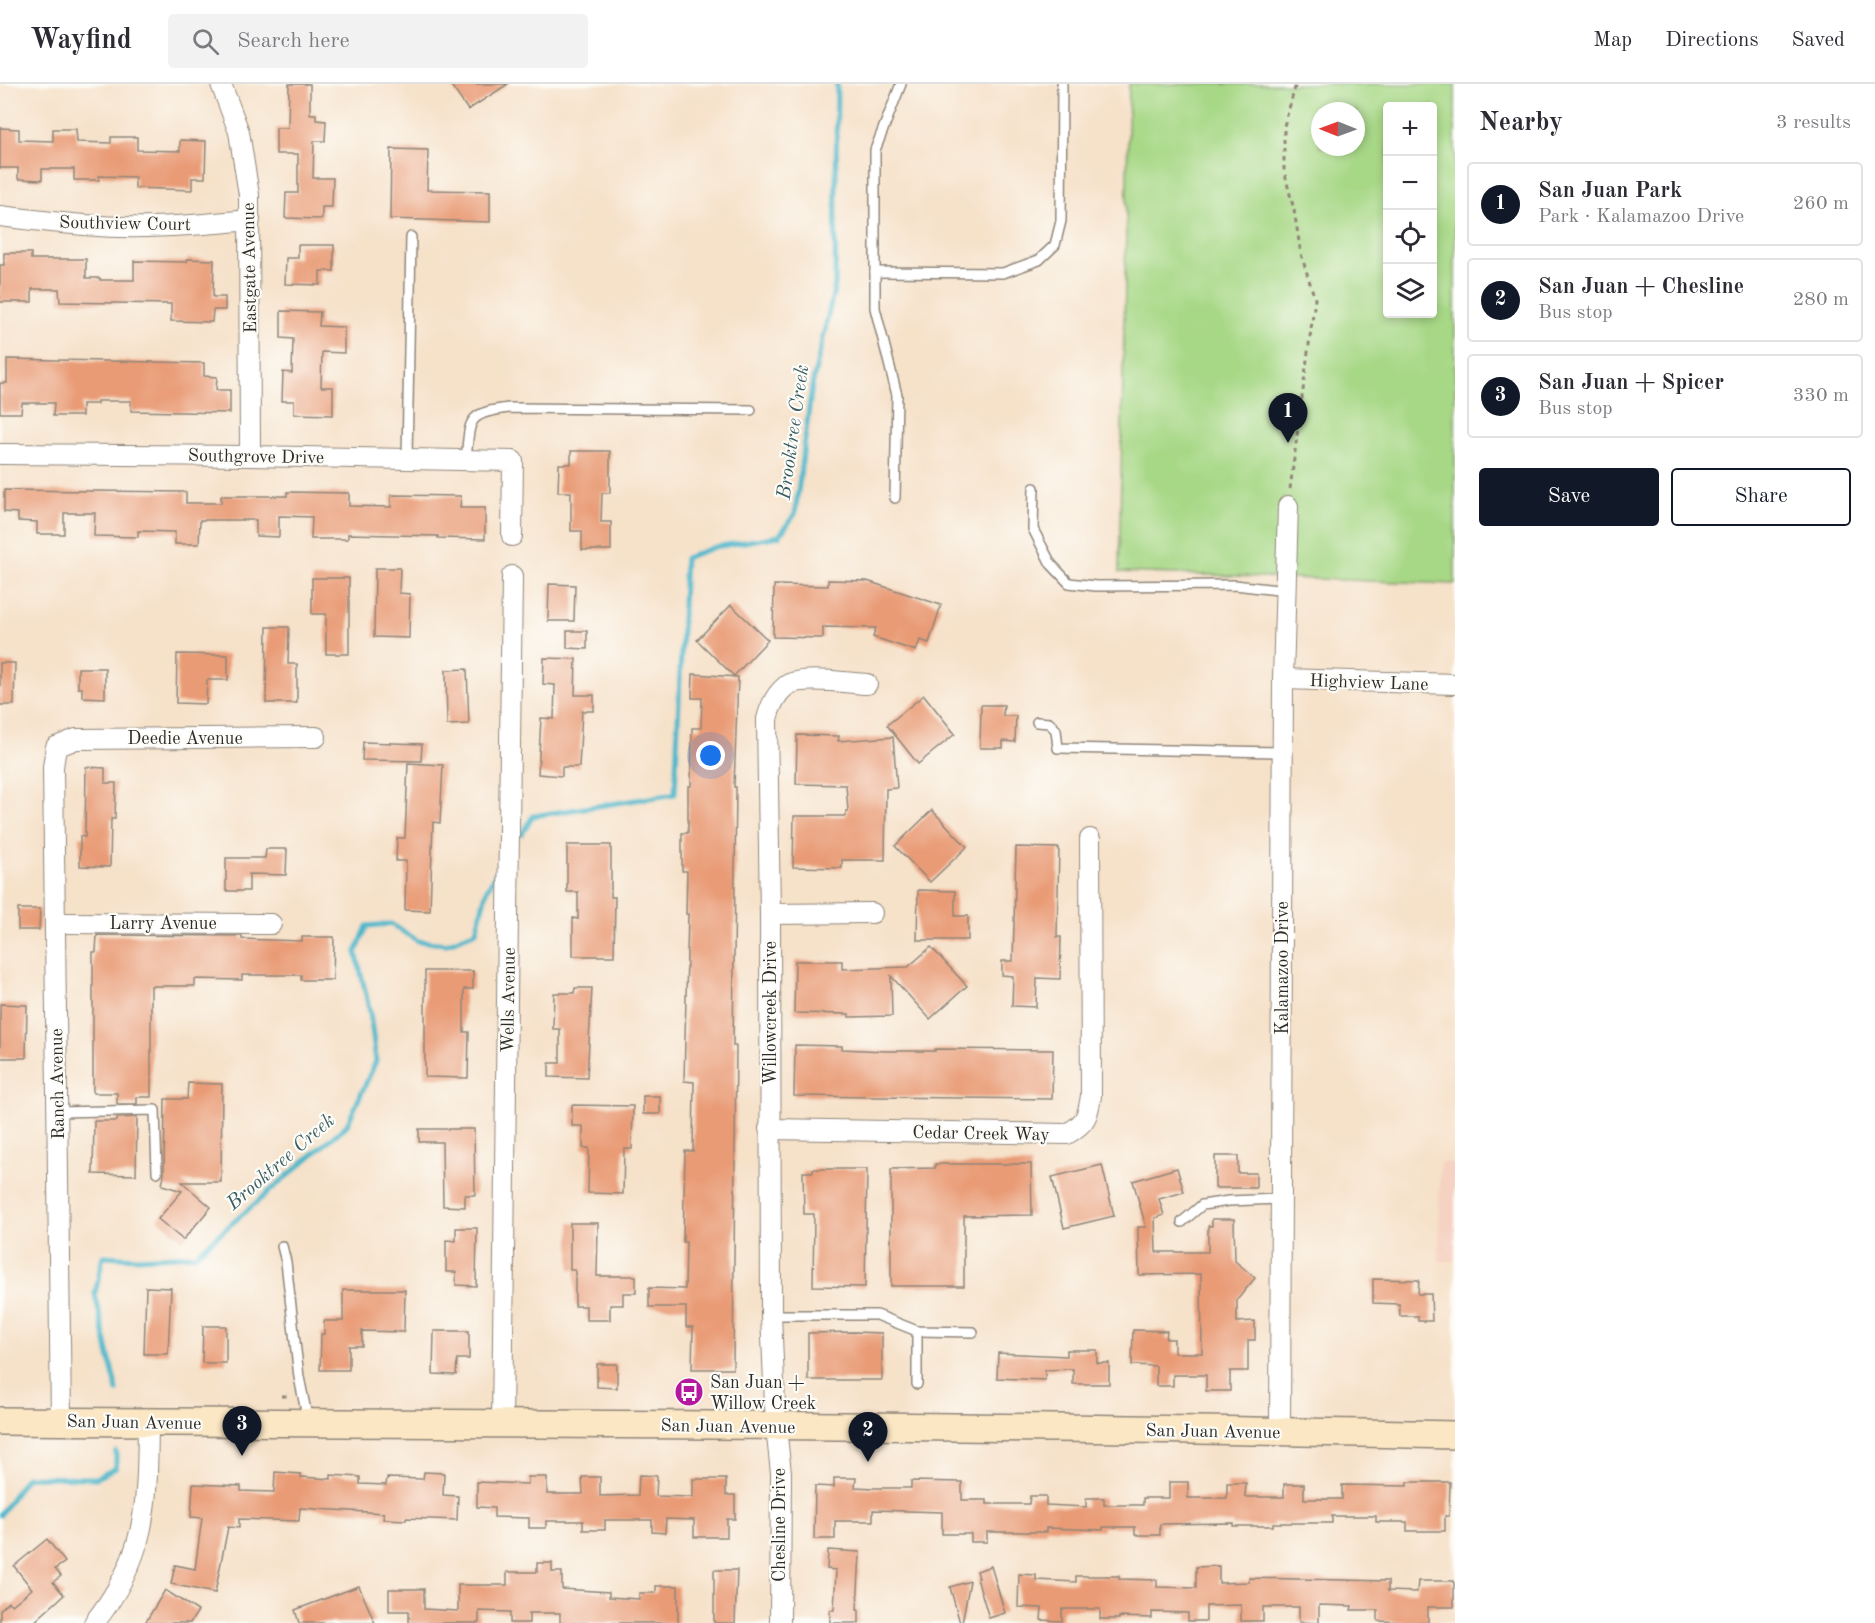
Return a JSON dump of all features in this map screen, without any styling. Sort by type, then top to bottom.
[{"type":"main road","name":"San Juan Avenue","points":[[0,1421],[1280,1431],[1455,1435]]},
{"type":"street","name":"Eastgate Avenue","points":[[221,84],[233,113],[243,153],[250,220],[250,456]]},
{"type":"street","name":"Southview Court","points":[[0,216],[74,225],[139,227],[170,227],[250,220]]},
{"type":"street","name":"Southgrove Drive","points":[[0,454],[513,460],[512,536]]},
{"type":"street","name":"Kalamazoo Drive","points":[[1280,1431],[1282,752],[1288,506]]},
{"type":"street","name":"Wells Avenue","points":[[502,1424],[512,576]]},
{"type":"street","name":"Highview Lane","points":[[1283,679],[1455,684]]},
{"type":"street","name":"Willowcreek Drive","points":[[776,1427],[771,1315],[767,719],[771,706],[787,685],[805,680],[867,684]]},
{"type":"street","name":"Deedie Avenue","points":[[56,747],[76,739],[316,737]]},
{"type":"street","name":"Ranch Avenue","points":[[56,747],[52,767],[61,1421]]},
{"type":"street","name":"Cedar Creek Way","points":[[770,1129],[1067,1134],[1080,1127],[1088,1116],[1091,1096],[1090,839]]},
{"type":"street","points":[[770,914],[872,913]]},
{"type":"street","name":"Larry Avenue","points":[[55,923],[270,924]]},
{"type":"street","points":[[94,1623],[113,1598],[138,1544],[145,1514],[148,1423]]},
{"type":"street","name":"Chesline Drive","points":[[776,1427],[781,1473],[780,1623]]},
{"type":"lane","points":[[895,498],[897,395],[875,308],[875,150],[901,84]]},
{"type":"lane","points":[[875,272],[1003,273],[1040,260],[1054,244],[1061,221],[1062,84]]},
{"type":"lane","points":[[407,459],[411,237]]},
{"type":"lane","points":[[466,460],[469,427],[476,416],[486,411],[509,408],[751,410]]},
{"type":"lane","points":[[1034,488],[1033,529],[1052,564],[1069,583],[1096,586],[1235,585],[1286,591]]},
{"type":"lane","points":[[1037,722],[1049,723],[1056,730],[1058,748],[1282,752]]},
{"type":"lane","points":[[57,1112],[155,1110],[157,1172]]},
{"type":"lane","points":[[1182,1222],[1202,1205],[1281,1199]]},
{"type":"lane","points":[[282,1246],[299,1377],[308,1424]]},
{"type":"lane","points":[[771,1315],[877,1315],[917,1331],[973,1332]]},
{"type":"lane","points":[[917,1331],[917,1383]]},
{"type":"path","points":[[1288,506],[1315,299],[1302,254],[1284,171],[1284,126],[1296,84]]},
{"type":"shaded area","points":[[1440,1163],[1455,1163],[1455,1261],[1439,1261]]},
{"type":"green space","points":[[1129,84],[1455,84],[1455,584],[1119,572]]},
{"type":"building","points":[[289,84],[310,84],[310,114],[316,114],[316,120],[326,121],[325,141],[314,141],[313,178],[333,178],[332,207],[322,207],[322,219],[285,218],[286,193],[298,193],[298,154],[276,154],[276,128],[288,128]]},
{"type":"building","points":[[450,84],[508,84],[468,110]]},
{"type":"building","points":[[0,128],[19,129],[19,140],[53,141],[53,129],[76,129],[77,142],[111,143],[111,137],[137,137],[137,150],[180,151],[180,140],[206,141],[205,178],[192,178],[192,190],[135,188],[135,177],[99,176],[99,180],[74,180],[74,169],[42,169],[42,180],[18,179],[18,168],[0,168]]},
{"type":"building","points":[[391,149],[428,150],[427,190],[490,191],[490,222],[390,219]]},
{"type":"building","points":[[298,245],[334,245],[334,271],[320,271],[320,285],[285,284],[286,258],[298,258]]},
{"type":"building","points":[[4,253],[31,253],[31,259],[86,259],[86,278],[100,278],[100,280],[134,280],[134,261],[214,260],[213,297],[225,297],[225,310],[213,310],[212,322],[171,321],[171,304],[60,302],[59,289],[32,289],[32,302],[0,302],[0,265],[4,265]]},
{"type":"building","points":[[281,311],[320,312],[319,326],[344,327],[344,353],[322,352],[321,387],[333,387],[333,415],[294,414],[294,401],[282,401],[283,372],[292,373],[293,339],[281,338]]},
{"type":"building","points":[[7,359],[204,363],[204,376],[217,377],[216,390],[230,390],[230,413],[131,411],[131,401],[97,401],[97,404],[82,404],[82,416],[53,416],[54,403],[22,403],[21,413],[0,413],[0,383],[7,383]]},
{"type":"building","points":[[571,451],[610,451],[610,493],[602,493],[601,522],[611,522],[611,550],[582,550],[582,531],[571,531],[571,492],[558,492],[559,464],[571,464]]},
{"type":"building","points":[[4,490],[186,492],[186,503],[221,503],[221,496],[287,496],[287,492],[349,493],[349,506],[391,507],[391,495],[461,496],[460,508],[485,508],[485,539],[348,534],[348,539],[311,539],[312,517],[279,516],[279,537],[256,536],[256,520],[200,520],[199,544],[175,544],[175,532],[138,531],[138,537],[94,536],[95,513],[64,513],[64,534],[37,534],[37,522],[18,521],[18,513],[4,512]]},
{"type":"building","points":[[375,568],[400,568],[399,593],[410,594],[409,638],[374,637]]},
{"type":"building","points":[[312,578],[349,578],[349,654],[326,654],[326,614],[312,614]]},
{"type":"building","points":[[828,580],[867,581],[941,605],[929,643],[920,640],[916,651],[873,637],[876,628],[823,627],[823,638],[773,637],[774,585],[828,586]]},
{"type":"building","points":[[549,584],[575,585],[574,621],[548,621]]},
{"type":"building","points":[[731,605],[768,640],[734,676],[697,640]]},
{"type":"building","points":[[267,627],[289,627],[288,664],[297,664],[297,703],[266,703]]},
{"type":"building","points":[[567,631],[587,631],[587,649],[567,648]]},
{"type":"building","points":[[177,654],[228,655],[228,680],[207,680],[206,704],[176,703]]},
{"type":"building","points":[[544,658],[576,659],[575,695],[594,695],[594,711],[582,711],[579,767],[562,767],[562,776],[538,774],[541,718],[554,719],[555,685],[543,684]]},
{"type":"building","points":[[0,663],[15,663],[14,705],[0,705]]},
{"type":"building","points":[[78,668],[105,668],[105,698],[82,697],[82,688],[78,688]]},
{"type":"building","points":[[467,669],[469,724],[447,725],[446,670]]},
{"type":"building","points":[[693,674],[738,677],[734,787],[736,787],[733,1046],[736,1046],[733,1369],[692,1369],[693,1327],[686,1327],[686,1307],[649,1307],[649,1288],[685,1289],[686,1242],[683,1242],[685,1151],[693,1151],[694,1082],[684,1081],[688,914],[686,914],[687,871],[682,871],[682,833],[688,833],[692,728],[701,728],[702,698],[692,698]]},
{"type":"building","points":[[924,695],[955,734],[918,764],[887,725]]},
{"type":"building","points":[[981,705],[1004,705],[1003,716],[1016,716],[1015,742],[1003,741],[1003,748],[980,748]]},
{"type":"building","points":[[797,735],[839,736],[838,741],[893,737],[897,788],[886,789],[885,860],[842,860],[842,868],[793,867],[794,816],[846,816],[846,811],[848,811],[846,785],[796,784]]},
{"type":"building","points":[[363,742],[422,744],[421,761],[362,760]]},
{"type":"building","points":[[408,763],[443,765],[440,823],[433,822],[430,911],[405,910],[406,861],[396,861],[397,838],[405,838]]},
{"type":"building","points":[[86,767],[105,768],[105,783],[116,783],[115,819],[111,819],[110,867],[80,866],[80,836],[85,837]]},
{"type":"building","points":[[932,810],[967,847],[930,882],[895,846]]},
{"type":"building","points":[[567,845],[611,845],[611,897],[615,897],[614,956],[573,956],[573,918],[578,919],[578,892],[567,892]]},
{"type":"building","points":[[1016,847],[1059,848],[1057,937],[1061,937],[1060,979],[1037,978],[1036,1007],[1012,1006],[1013,976],[1002,975],[1002,961],[1013,961]]},
{"type":"building","points":[[266,849],[287,849],[286,875],[249,874],[249,891],[226,891],[226,858],[265,858]]},
{"type":"building","points":[[918,890],[955,891],[955,916],[968,916],[968,940],[917,940]]},
{"type":"building","points":[[18,909],[40,909],[39,930],[18,930]]},
{"type":"building","points":[[97,935],[242,936],[242,939],[302,941],[302,937],[334,937],[333,980],[301,980],[301,975],[242,975],[242,980],[195,979],[195,986],[151,986],[151,1097],[137,1097],[137,1104],[117,1104],[117,1093],[93,1093],[93,952],[96,952]]},
{"type":"building","points":[[931,947],[967,986],[930,1019],[891,976],[892,1016],[849,1017],[849,1014],[794,1013],[795,961],[842,961],[842,969],[908,967]]},
{"type":"building","points":[[425,971],[473,971],[473,989],[464,989],[464,1032],[469,1032],[468,1078],[425,1077]]},
{"type":"building","points":[[575,988],[592,988],[587,1078],[549,1077],[549,1063],[560,1063],[560,1029],[553,1029],[554,993],[574,993]]},
{"type":"building","points":[[0,1004],[27,1005],[26,1058],[0,1058]]},
{"type":"building","points":[[795,1045],[842,1046],[842,1049],[885,1051],[1053,1050],[1052,1099],[794,1096]]},
{"type":"building","points":[[188,1083],[222,1084],[221,1182],[182,1182],[211,1207],[183,1240],[158,1219],[182,1191],[162,1185],[165,1099],[187,1099]]},
{"type":"building","points":[[643,1096],[660,1096],[660,1114],[643,1114]]},
{"type":"building","points":[[572,1105],[633,1106],[632,1149],[624,1149],[623,1194],[588,1193],[589,1148],[583,1148],[583,1126],[572,1126]]},
{"type":"building","points":[[137,1117],[136,1175],[93,1174],[94,1121],[117,1121],[117,1118]]},
{"type":"building","points":[[419,1129],[474,1129],[475,1195],[465,1195],[465,1207],[443,1206],[442,1142],[419,1142]]},
{"type":"building","points":[[1215,1156],[1238,1156],[1238,1173],[1256,1173],[1256,1188],[1215,1188]]},
{"type":"building","points":[[935,1164],[1031,1164],[1032,1215],[964,1216],[964,1286],[891,1286],[891,1169],[935,1168]]},
{"type":"building","points":[[1102,1165],[1114,1216],[1064,1228],[1052,1177]]},
{"type":"building","points":[[1177,1168],[1184,1192],[1159,1199],[1164,1215],[1155,1218],[1156,1252],[1208,1252],[1208,1226],[1212,1226],[1212,1219],[1234,1219],[1235,1261],[1255,1278],[1237,1300],[1237,1322],[1255,1321],[1255,1340],[1248,1340],[1248,1371],[1230,1371],[1230,1391],[1206,1391],[1206,1375],[1173,1375],[1173,1386],[1156,1386],[1156,1366],[1132,1365],[1133,1330],[1167,1331],[1166,1339],[1174,1339],[1174,1353],[1202,1353],[1201,1274],[1139,1275],[1138,1227],[1146,1227],[1133,1181]]},
{"type":"building","points":[[813,1169],[867,1169],[865,1287],[813,1286],[814,1214],[804,1214],[803,1172],[813,1172]]},
{"type":"building","points":[[570,1223],[598,1223],[597,1276],[636,1276],[636,1293],[623,1293],[623,1305],[610,1305],[610,1320],[586,1320],[586,1306],[575,1306],[575,1270],[570,1270]]},
{"type":"building","points":[[456,1228],[477,1228],[476,1286],[456,1285],[456,1272],[446,1272],[446,1240],[456,1241]]},
{"type":"building","points":[[1373,1279],[1419,1280],[1418,1294],[1431,1294],[1432,1321],[1418,1321],[1418,1316],[1400,1316],[1399,1304],[1373,1303]]},
{"type":"building","points":[[146,1287],[171,1288],[168,1354],[144,1354]]},
{"type":"building","points":[[343,1290],[405,1290],[404,1332],[362,1331],[362,1346],[349,1346],[349,1370],[320,1370],[321,1334],[324,1334],[324,1321],[343,1321]]},
{"type":"building","points":[[203,1326],[226,1326],[226,1363],[202,1363]]},
{"type":"building","points":[[434,1331],[469,1331],[469,1359],[457,1359],[456,1375],[433,1374]]},
{"type":"building","points":[[808,1333],[882,1333],[882,1380],[808,1380]]},
{"type":"building","points":[[1067,1350],[1097,1350],[1097,1363],[1109,1363],[1109,1384],[1073,1384],[1073,1369],[1045,1370],[1045,1380],[997,1378],[998,1353],[1067,1356]]},
{"type":"building","points":[[597,1364],[617,1364],[617,1388],[597,1387]]},
{"type":"building","points":[[275,1472],[331,1479],[331,1475],[360,1477],[360,1484],[386,1485],[387,1478],[423,1479],[424,1472],[444,1473],[443,1495],[458,1496],[457,1520],[383,1519],[384,1513],[300,1508],[299,1521],[239,1519],[239,1528],[228,1527],[215,1593],[171,1584],[175,1565],[195,1569],[202,1518],[191,1517],[193,1484],[241,1486],[241,1491],[274,1492]]},
{"type":"building","points":[[639,1475],[657,1476],[656,1496],[693,1497],[693,1479],[726,1479],[726,1495],[735,1495],[735,1519],[727,1519],[727,1537],[694,1537],[694,1520],[666,1519],[665,1533],[652,1532],[652,1520],[605,1520],[605,1530],[583,1530],[583,1521],[546,1521],[546,1528],[529,1528],[529,1518],[494,1517],[494,1508],[477,1507],[477,1482],[528,1484],[528,1477],[547,1477],[547,1494],[583,1494],[582,1477],[600,1477],[600,1496],[638,1495]]},
{"type":"building","points":[[834,1478],[856,1478],[855,1487],[874,1488],[911,1488],[911,1481],[962,1482],[962,1500],[987,1500],[987,1504],[1029,1504],[1030,1496],[1046,1496],[1046,1505],[1086,1507],[1086,1498],[1104,1498],[1104,1505],[1143,1505],[1143,1498],[1169,1498],[1169,1482],[1188,1482],[1188,1498],[1227,1498],[1227,1483],[1246,1483],[1245,1497],[1284,1497],[1284,1484],[1304,1484],[1304,1499],[1342,1499],[1342,1485],[1407,1486],[1407,1482],[1450,1482],[1449,1516],[1445,1516],[1445,1531],[1407,1531],[1407,1522],[1376,1522],[1376,1516],[1332,1516],[1332,1523],[1273,1523],[1273,1526],[1233,1526],[1233,1523],[1160,1524],[1160,1535],[1135,1535],[1135,1527],[1103,1527],[1103,1530],[1046,1528],[1046,1532],[987,1532],[987,1542],[971,1542],[971,1534],[942,1534],[942,1512],[873,1510],[873,1521],[835,1521],[835,1539],[814,1539],[815,1486],[834,1487]]},
{"type":"building","points":[[47,1539],[65,1562],[55,1569],[61,1576],[53,1582],[64,1595],[33,1623],[0,1623],[0,1610],[8,1602],[12,1605],[32,1589],[14,1566]]},
{"type":"building","points":[[828,1550],[860,1552],[857,1610],[859,1610],[859,1623],[830,1623],[830,1610],[834,1610],[836,1570],[827,1569]]},
{"type":"building","points":[[537,1563],[552,1563],[552,1572],[562,1572],[562,1589],[609,1592],[609,1597],[639,1599],[639,1593],[656,1593],[656,1586],[678,1586],[678,1623],[560,1623],[560,1613],[529,1613],[529,1623],[510,1623],[510,1612],[479,1611],[479,1623],[409,1623],[409,1611],[389,1611],[389,1589],[424,1589],[424,1609],[458,1611],[458,1585],[507,1585],[507,1572],[537,1572]]},
{"type":"building","points":[[991,1566],[1005,1613],[989,1618],[977,1571]]},
{"type":"building","points":[[1219,1566],[1219,1583],[1249,1582],[1249,1578],[1388,1581],[1388,1591],[1417,1592],[1418,1581],[1454,1581],[1454,1607],[1428,1607],[1428,1623],[1378,1621],[1378,1610],[1351,1610],[1352,1606],[1319,1605],[1319,1623],[1299,1622],[1299,1607],[1263,1607],[1263,1621],[1241,1621],[1241,1605],[1206,1606],[1206,1621],[1188,1621],[1188,1613],[1152,1612],[1152,1618],[1100,1619],[1100,1609],[1062,1609],[1062,1621],[1041,1620],[1042,1608],[1018,1607],[1019,1574],[1036,1575],[1036,1580],[1076,1582],[1076,1576],[1119,1576],[1119,1579],[1157,1580],[1157,1587],[1196,1588],[1196,1567]]},
{"type":"building","points":[[714,1570],[737,1570],[735,1623],[714,1623]]},
{"type":"building","points":[[970,1581],[962,1623],[960,1623],[950,1587]]},
{"type":"building","points":[[359,1586],[375,1623],[299,1623],[295,1610]]},
{"type":"building","points":[[165,1590],[198,1611],[190,1623],[145,1623]]},
{"type":"waterway","name":"Brooktree Creek","points":[[522,834],[533,816],[675,794],[685,558],[715,547],[779,536],[795,514],[812,386],[835,285],[837,84]]},
{"type":"waterway","name":"Brooktree Creek","points":[[117,1391],[95,1294],[103,1256],[137,1258],[195,1255],[347,1125],[376,1061],[370,1012],[356,952],[367,926],[391,924],[418,941],[446,944],[476,932],[487,889],[498,871]]},
{"type":"waterway","name":"Brooktree Creek","points":[[0,1515],[26,1477],[96,1478],[116,1468],[116,1452]]},
{"type":"place","name":"San Juan Park","points":[[1288,443]]},
{"type":"place","name":"San Juan + Willow Creek","points":[[689,1392]]},
{"type":"place","name":"San Juan + Spicer","points":[[242,1456]]},
{"type":"place","name":"San Juan + Chesline","points":[[868,1462]]}]
